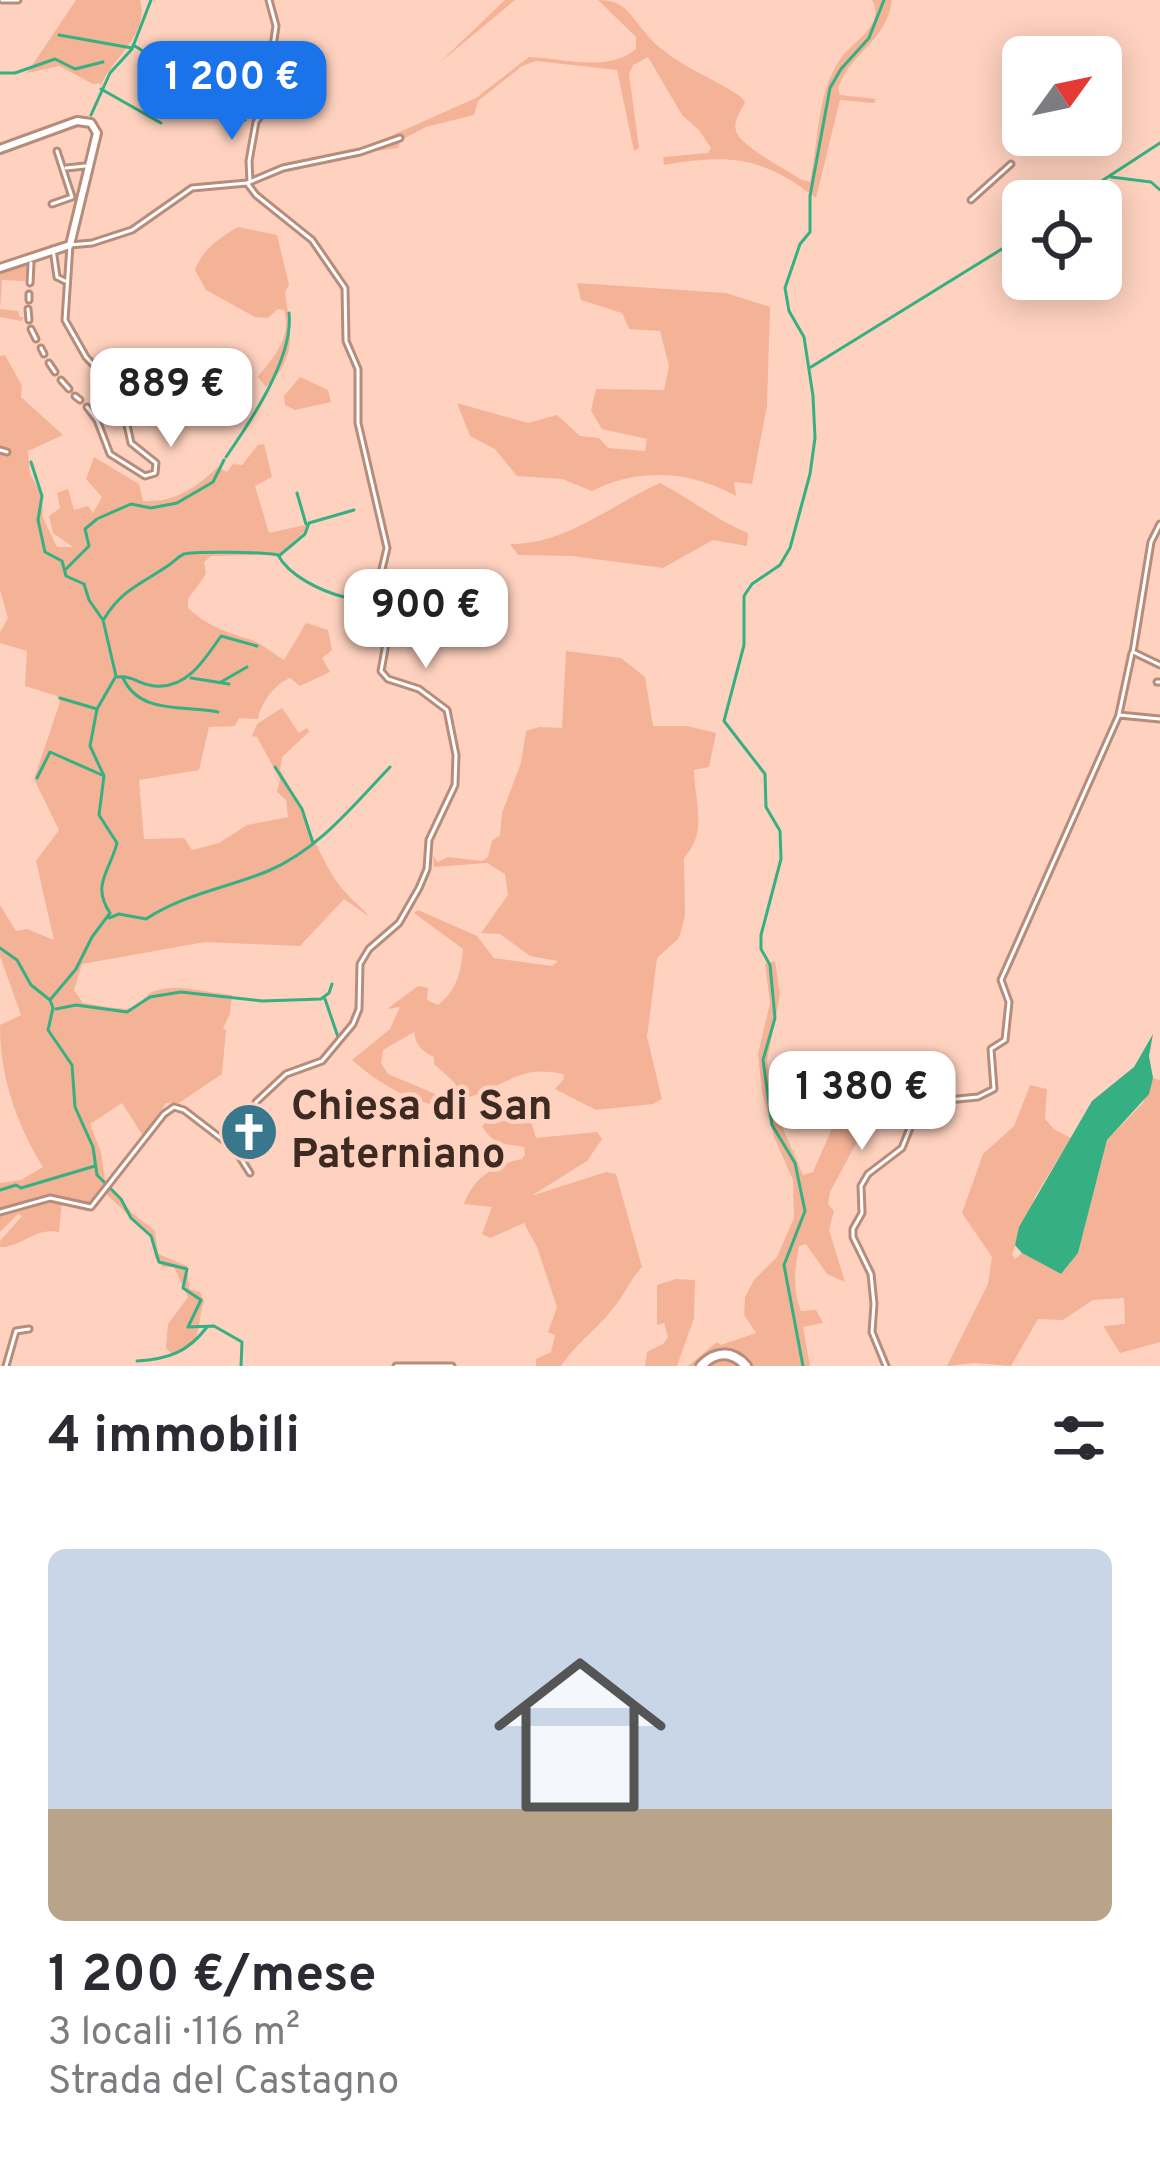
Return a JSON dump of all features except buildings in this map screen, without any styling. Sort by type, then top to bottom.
[{"type":"main road","points":[[701,1366],[709,1358],[726,1354],[746,1366]]},
{"type":"street","points":[[2,0],[18,0]]},
{"type":"street","points":[[0,1212],[50,1198],[88,1208],[174,1107],[236,1150],[250,1154],[249,1143],[257,1135],[252,1118],[256,1102],[286,1074],[322,1061],[353,1024],[359,1009],[360,964],[410,908],[424,878],[430,840],[455,785],[453,728],[447,710],[419,689],[388,679],[381,671],[387,638],[374,603],[387,548],[359,431],[358,369],[346,340],[345,288],[312,240],[249,183],[256,122],[273,85],[276,26],[268,0]]},
{"type":"street","points":[[0,149],[56,126],[87,121],[97,134],[70,230],[57,256],[57,277],[66,281]]},
{"type":"street","points":[[2,264],[132,230],[191,188],[249,183],[283,168],[360,152],[400,138]]},
{"type":"street","points":[[52,205],[72,197],[57,152]]},
{"type":"street","points":[[971,200],[1010,164]]},
{"type":"street","points":[[63,169],[87,167]]},
{"type":"street","points":[[61,246],[66,322],[86,358],[119,391],[130,442],[156,463],[156,472],[144,476],[111,455],[87,407]]},
{"type":"street","points":[[30,283],[32,255]]},
{"type":"street","points":[[28,309],[28,320]]},
{"type":"street","points":[[31,328],[36,339]]},
{"type":"street","points":[[50,363],[56,372]]},
{"type":"street","points":[[61,380],[69,388]]},
{"type":"street","points":[[0,450],[8,452]]},
{"type":"street","points":[[886,1366],[872,1332],[871,1274],[853,1237],[862,1213],[861,1186],[868,1174],[902,1148],[912,1123],[947,1100],[994,1090],[991,1049],[1005,1040],[1009,1002],[1001,980],[1119,716],[1150,542],[1160,524]]},
{"type":"street","points":[[1132,652],[1160,665]]},
{"type":"street","points":[[1119,716],[1160,719]]},
{"type":"street","points":[[236,1150],[250,1173]]},
{"type":"street","points":[[6,1366],[16,1331],[29,1329]]},
{"type":"street","points":[[396,1366],[452,1366]]},
{"type":"shaded area","points":[[76,0],[140,0],[140,23],[129,44],[102,83],[93,84],[59,66],[27,73]]},
{"type":"shaded area","points":[[505,0],[515,0],[438,64]]},
{"type":"shaded area","points":[[598,0],[620,5],[664,51],[740,96],[745,102],[736,124],[739,137],[800,179],[810,182],[822,104],[839,61],[875,18],[872,0],[892,0],[883,27],[838,88],[840,95],[876,99],[874,103],[840,100],[816,198],[779,174],[744,162],[664,165],[663,157],[708,153],[711,148],[682,115],[648,57],[633,65],[629,74],[639,148],[634,151],[617,70],[536,61],[522,66],[478,101],[474,115],[426,127],[401,140],[398,148],[375,151],[377,142],[476,98],[529,57],[599,62],[636,49],[636,37]]},
{"type":"shaded area","points":[[238,227],[277,235],[289,285],[285,292],[288,353],[266,387],[258,377],[284,338],[284,310],[268,318],[255,317],[206,290],[195,270],[212,245]]},
{"type":"shaded area","points":[[27,261],[25,281],[2,280],[0,309],[0,271]]},
{"type":"shaded area","points":[[577,283],[726,293],[770,307],[767,406],[752,484],[734,482],[736,496],[701,481],[646,475],[592,491],[562,479],[517,476],[495,449],[470,436],[457,403],[528,423],[557,415],[580,436],[599,438],[608,448],[645,451],[647,439],[602,429],[591,411],[596,389],[664,390],[669,366],[660,331],[629,329],[622,313],[581,300]]},
{"type":"shaded area","points":[[0,309],[18,311],[24,317],[21,321],[0,317]]},
{"type":"shaded area","points":[[5,355],[22,386],[21,397],[63,435],[28,451],[30,474],[42,496],[43,518],[57,547],[73,547],[53,533],[49,516],[60,508],[57,493],[68,489],[74,510],[88,506],[93,513],[102,497],[86,479],[94,457],[139,484],[143,501],[155,501],[185,492],[218,467],[227,472],[233,464],[242,465],[264,444],[272,477],[255,486],[269,533],[305,525],[307,529],[279,554],[211,556],[204,562],[206,574],[188,599],[188,608],[209,624],[253,641],[284,660],[306,623],[328,630],[332,650],[322,658],[330,672],[300,686],[290,678],[284,681],[265,700],[258,719],[239,718],[235,726],[209,727],[199,770],[139,780],[144,839],[184,838],[192,850],[219,843],[247,825],[288,817],[286,800],[277,792],[280,779],[257,737],[252,736],[257,724],[282,708],[299,733],[307,728],[309,732],[282,757],[280,770],[329,869],[370,917],[344,899],[300,946],[205,942],[82,964],[74,990],[83,1003],[122,1009],[163,989],[232,995],[223,1028],[222,1074],[179,1103],[166,1103],[143,1136],[122,1103],[90,1124],[105,1181],[155,1231],[158,1254],[187,1266],[189,1289],[200,1292],[204,1301],[195,1339],[173,1355],[166,1348],[168,1324],[188,1297],[174,1267],[163,1267],[155,1258],[150,1235],[103,1191],[88,1205],[62,1200],[59,1232],[42,1232],[0,1247],[22,1216],[18,1214],[0,1232],[0,1183],[21,1180],[43,1167],[18,1116],[3,1063],[0,1025],[21,1015],[0,956],[0,905],[16,931],[27,929],[54,940],[36,861],[59,830],[34,779],[60,702],[57,696],[25,686],[27,651],[0,643],[8,618],[0,590],[0,356]]},
{"type":"shaded area","points":[[300,377],[328,390],[331,402],[295,410],[285,405],[284,396]]},
{"type":"shaded area","points":[[660,483],[748,533],[747,546],[713,540],[663,568],[572,556],[518,555],[510,544],[569,531]]},
{"type":"shaded area","points":[[566,651],[621,658],[645,677],[653,726],[687,726],[716,733],[709,767],[694,770],[698,828],[684,858],[685,916],[679,938],[657,958],[647,1037],[662,1099],[596,1110],[555,1089],[563,1074],[539,1071],[447,1107],[408,1097],[352,1060],[390,1029],[400,1007],[387,1009],[418,986],[428,988],[427,1000],[438,1005],[457,980],[463,949],[414,913],[418,910],[477,936],[494,958],[552,966],[558,961],[530,956],[500,934],[481,933],[508,895],[505,874],[487,863],[434,867],[433,856],[438,862],[448,857],[482,861],[488,857],[492,841],[500,835],[526,731],[562,728]],"holes":[[[414,1032],[420,1048],[434,1057],[434,1064],[455,1083],[456,1091],[440,1096],[388,1074],[381,1063],[383,1050]]]},
{"type":"shaded area","points":[[775,961],[780,995],[767,1061],[775,1110],[803,1175],[813,1172],[844,1085],[857,1077],[881,1080],[867,1097],[860,1136],[830,1192],[828,1204],[834,1211],[829,1230],[845,1282],[827,1274],[806,1244],[799,1246],[798,1303],[801,1311],[816,1310],[823,1323],[803,1327],[810,1366],[688,1366],[717,1342],[721,1345],[756,1333],[744,1315],[745,1297],[777,1257],[794,1218],[793,1180],[774,1137],[758,1054],[770,1003],[765,964]]},
{"type":"shaded area","points":[[1153,1034],[1149,1094],[1107,1140],[1078,1253],[1061,1274],[1022,1253],[1015,1245],[1019,1227],[1092,1101],[1134,1067]]},
{"type":"shaded area","points":[[1153,1078],[1160,1080],[1160,1342],[1120,1353],[1103,1326],[1125,1324],[1124,1298],[1093,1300],[1063,1320],[1038,1319],[1011,1366],[947,1366],[988,1284],[992,1257],[962,1213],[983,1154],[1014,1126],[1030,1085],[1047,1089],[1045,1119],[1071,1138],[1036,1195],[1012,1254],[1015,1259],[1022,1253],[1061,1274],[1078,1253],[1107,1140],[1143,1103]]},
{"type":"shaded area","points":[[487,1121],[531,1121],[536,1138],[597,1132],[602,1139],[587,1161],[531,1196],[606,1172],[616,1174],[642,1267],[608,1315],[561,1366],[536,1366],[536,1359],[551,1352],[555,1335],[548,1332],[557,1307],[524,1223],[490,1238],[482,1234],[492,1207],[464,1204],[486,1174],[525,1154],[524,1147],[491,1137],[482,1126]]},
{"type":"shaded area","points":[[695,1280],[694,1318],[677,1366],[645,1366],[647,1352],[668,1337],[664,1323],[657,1325],[657,1285]]},
{"type":"waterway","points":[[91,115],[110,73],[132,49],[151,0]]},
{"type":"waterway","points":[[803,1366],[784,1265],[805,1211],[795,1163],[772,1125],[763,1060],[775,1018],[770,965],[761,949],[761,935],[781,859],[780,831],[766,807],[765,774],[724,721],[744,645],[744,596],[752,584],[780,565],[790,548],[810,474],[815,438],[813,396],[804,337],[789,311],[785,288],[800,244],[810,232],[810,196],[830,88],[869,38],[884,0]]},
{"type":"waterway","points":[[59,35],[132,48]]},
{"type":"waterway","points":[[133,45],[245,120]]},
{"type":"waterway","points":[[0,73],[15,73],[55,59],[75,69],[103,62]]},
{"type":"waterway","points":[[101,89],[161,123]]},
{"type":"waterway","points":[[1103,180],[1160,143]]},
{"type":"waterway","points":[[1111,177],[1151,182],[1160,190]]},
{"type":"waterway","points":[[811,367],[1002,249]]},
{"type":"waterway","points":[[226,457],[278,368],[289,313]]},
{"type":"waterway","points":[[99,518],[131,504],[151,508],[177,503],[213,482],[224,460]]},
{"type":"waterway","points":[[31,462],[42,496],[38,520],[45,552],[62,561],[66,576],[84,584],[103,620],[116,676],[97,709],[90,746],[104,776],[99,815],[117,843],[102,886],[110,913],[76,969],[50,1000],[48,1030],[72,1065],[75,1107],[93,1147],[97,1175],[151,1236],[159,1262],[187,1269],[183,1288],[201,1300],[188,1327],[214,1326],[242,1342],[241,1366]]},
{"type":"waterway","points":[[297,493],[306,524]]},
{"type":"waterway","points":[[280,555],[305,534],[309,523],[354,510]]},
{"type":"waterway","points":[[65,570],[89,546],[85,529],[97,519]]},
{"type":"waterway","points":[[104,619],[126,593],[191,553],[278,555],[298,576],[326,591],[344,597],[353,588]]},
{"type":"waterway","points":[[118,677],[166,686],[194,671],[221,636],[257,646]]},
{"type":"waterway","points":[[221,682],[247,667]]},
{"type":"waterway","points":[[123,678],[140,698],[152,703],[218,712]]},
{"type":"waterway","points":[[191,678],[229,684]]},
{"type":"waterway","points":[[60,698],[97,709]]},
{"type":"waterway","points":[[37,778],[50,752],[102,775]]},
{"type":"waterway","points":[[275,767],[302,809],[313,843]]},
{"type":"waterway","points":[[109,918],[119,914],[146,919],[175,903],[286,862],[334,826],[390,767]]},
{"type":"waterway","points":[[0,948],[17,960],[31,985],[50,1000]]},
{"type":"waterway","points":[[56,1009],[76,1005],[127,1012],[150,997],[181,992],[262,1001],[321,999],[332,984]]},
{"type":"waterway","points":[[325,999],[338,1037]]},
{"type":"waterway","points":[[0,1190],[95,1166]]},
{"type":"waterway","points":[[137,1361],[177,1353],[207,1327]]},
{"type":"place","name":"Chiesa di San Paterniano","points":[[249,1132]]}]
